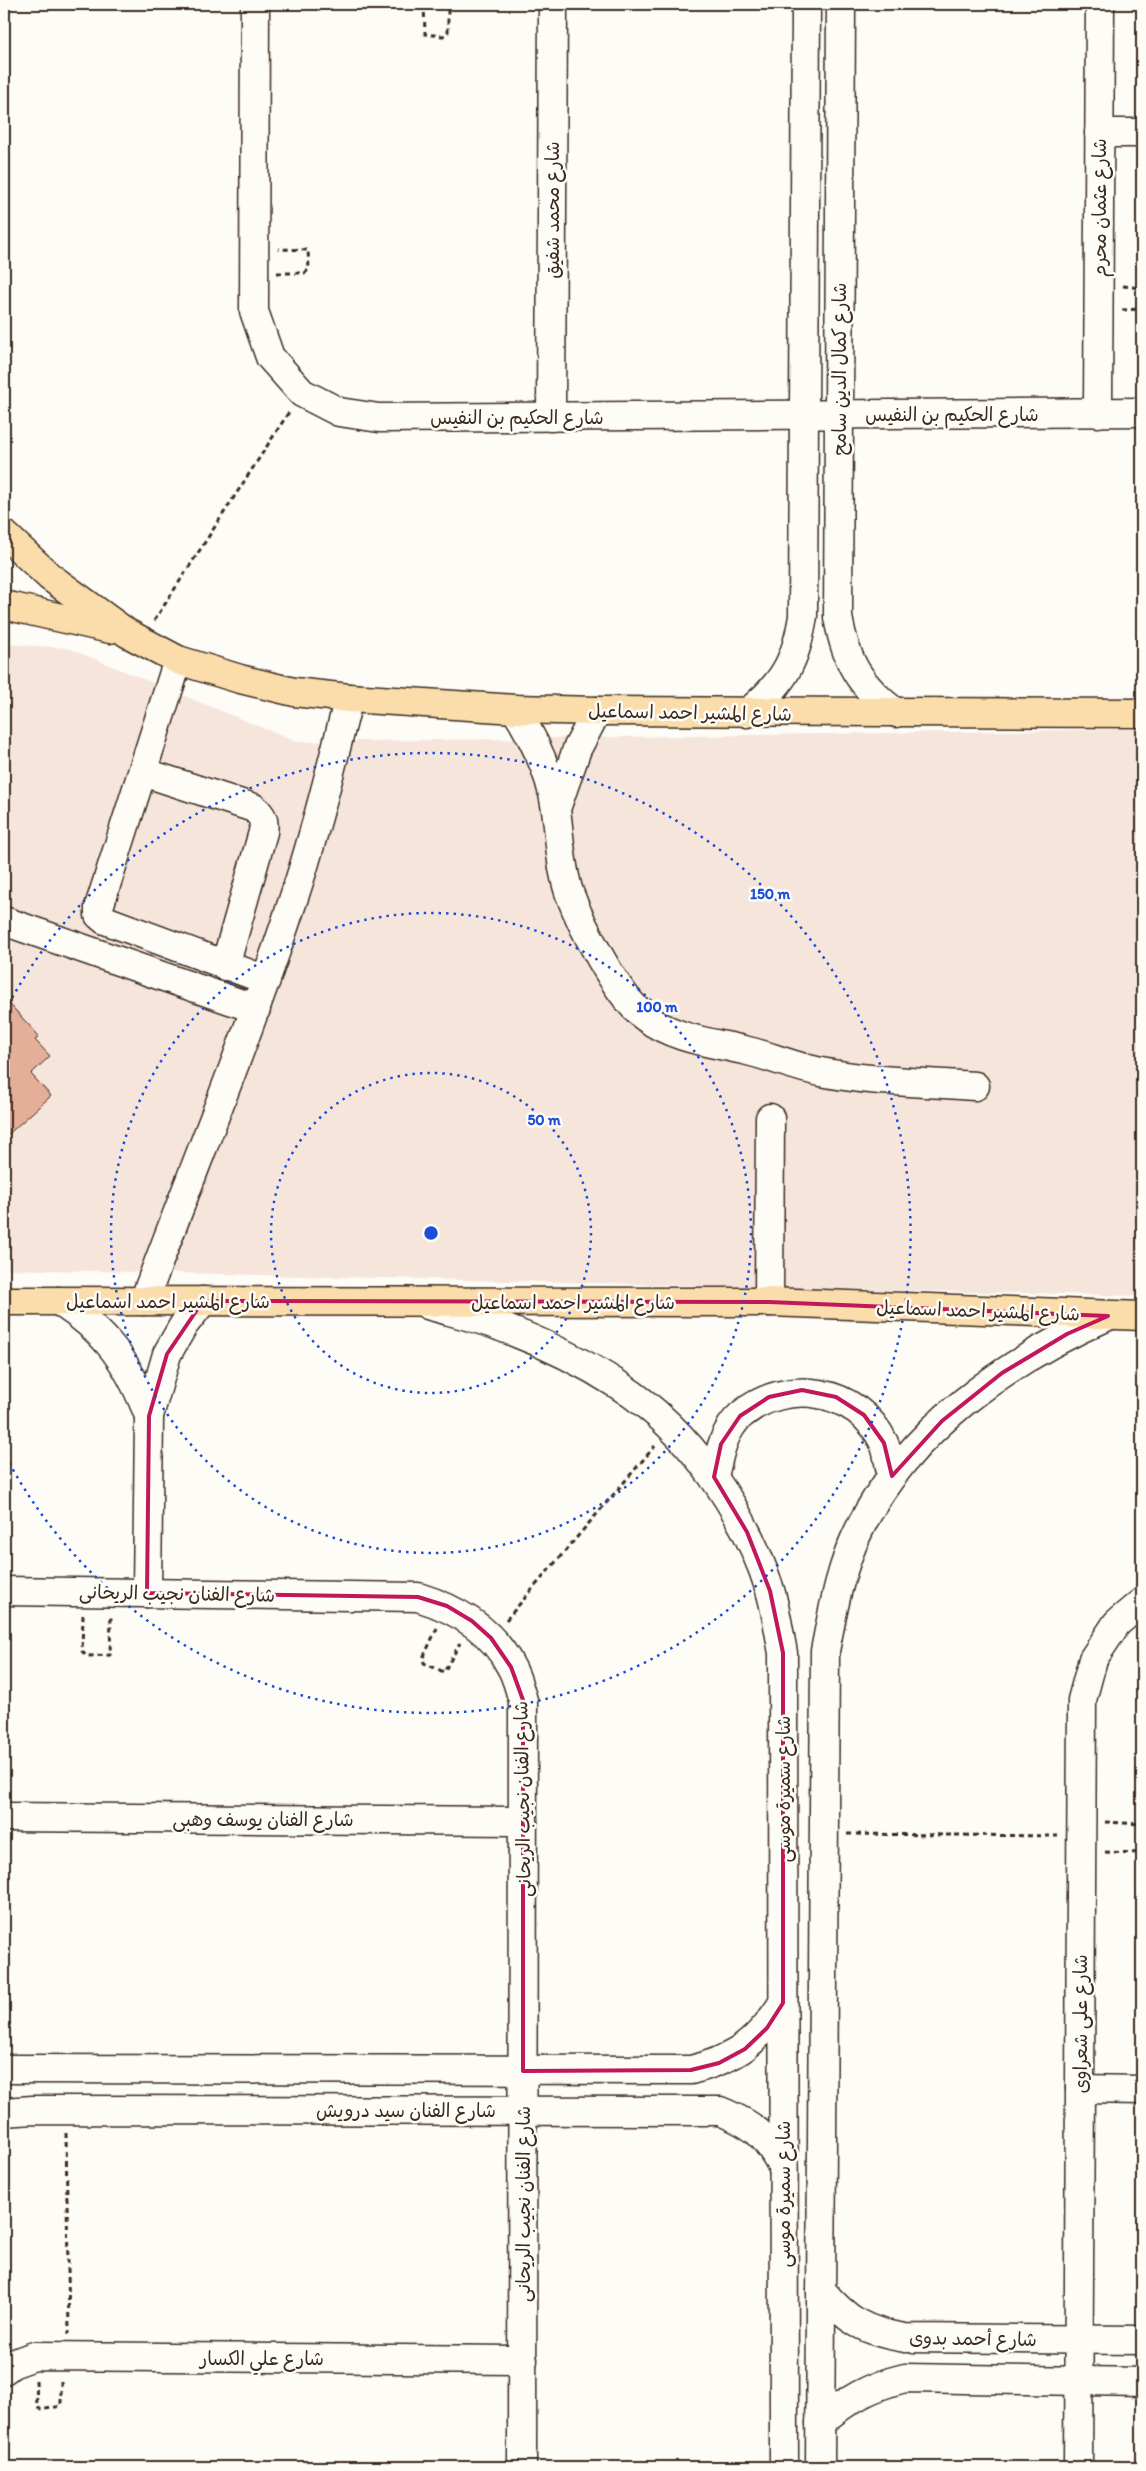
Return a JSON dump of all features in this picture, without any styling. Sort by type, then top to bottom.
[{"type":"main road","points":[[4,534],[50,576],[134,637]]},
{"type":"main road","points":[[4,605],[134,637]]},
{"type":"main road","name":"شارع المشير احمد اسماعيل","points":[[134,637],[178,660],[240,679],[294,692],[349,698],[515,709],[597,711],[1142,713]]},
{"type":"main road","name":"شارع المشير احمد اسماعيل","points":[[4,1301],[770,1302],[1142,1316]]},
{"type":"street","name":"شارع الحكيم بن النفيس","points":[[255,4],[254,311],[270,357],[302,393],[338,412],[379,418],[1142,412]]},
{"type":"street","name":"شارع محمد شفيق","points":[[551,417],[553,4]]},
{"type":"street","name":"شارع كمال الدين سامح","points":[[747,713],[770,695],[787,672],[799,645],[803,616],[806,4]]},
{"type":"street","name":"شارع كمال الدين سامح","points":[[841,4],[838,617],[843,646],[855,672],[873,695],[896,713]]},
{"type":"street","name":"شارع عثمان محرم","points":[[1098,413],[1100,4]]},
{"type":"street","points":[[1099,133],[1142,133]]},
{"type":"street","points":[[178,660],[99,907],[99,915],[105,920],[266,980]]},
{"type":"street","points":[[144,1301],[266,980],[297,888],[349,698]]},
{"type":"street","points":[[515,709],[541,756],[556,809],[561,858],[568,890],[584,929],[623,992],[643,1016],[666,1031],[692,1040],[747,1051],[822,1072],[975,1086]]},
{"type":"street","points":[[556,809],[568,768],[597,711]]},
{"type":"street","points":[[143,772],[254,808],[261,814],[264,823],[263,832],[225,966]]},
{"type":"street","points":[[4,921],[256,1009]]},
{"type":"street","points":[[770,1118],[770,1302]]},
{"type":"street","points":[[58,1301],[82,1317],[104,1337],[123,1360],[137,1386],[149,1416]]},
{"type":"street","points":[[147,1593],[149,1416],[167,1354],[183,1326],[203,1301]]},
{"type":"street","name":"شارع سميرة موسى","points":[[417,1301],[500,1326],[564,1354],[621,1386],[671,1428],[714,1477],[747,1532],[770,1591],[783,1653],[784,2467]]},
{"type":"street","name":"شارع سميرة موسى","points":[[820,2467],[824,1650],[837,1589],[859,1530],[892,1476],[942,1421],[1002,1373],[1067,1334],[1108,1316]]},
{"type":"street","points":[[714,1477],[721,1444],[740,1416],[769,1397],[802,1390],[836,1397],[864,1415],[884,1443],[892,1476]]},
{"type":"street","name":"شارع الفنان نجيب الريحانى","points":[[4,1590],[418,1597],[447,1606],[482,1629],[511,1667],[523,1700],[524,2360],[522,2467]]},
{"type":"street","name":"شارع على شعراوى","points":[[1078,2467],[1082,1700],[1093,1659],[1117,1623],[1142,1602]]},
{"type":"street","name":"شارع الفنان يوسف وهبى","points":[[4,1817],[523,1821]]},
{"type":"street","name":"شارع الفنان سيد درويش","points":[[5,2069],[691,2070],[719,2063],[745,2048],[767,2028],[783,2003]]},
{"type":"street","points":[[1080,2089],[1142,2090]]},
{"type":"street","name":"شارع الفنان سيد درويش","points":[[4,2112],[66,2110],[720,2111],[748,2122],[770,2142],[783,2168]]},
{"type":"street","name":"شارع أحمد بدوى","points":[[821,2290],[837,2309],[857,2324],[881,2334],[906,2338],[1142,2340]]},
{"type":"street","name":"شارع علي الكسار","points":[[4,2370],[12,2364],[54,2356],[524,2360]]},
{"type":"street","points":[[820,2423],[838,2407],[859,2393],[882,2384],[906,2378],[1142,2382]]},
{"type":"path","points":[[424,4],[425,34],[443,36],[448,32],[448,4]]},
{"type":"path","points":[[306,249],[310,253],[308,272],[254,261],[306,249]]},
{"type":"path","points":[[134,637],[302,393]]},
{"type":"path","points":[[447,1606],[423,1658],[424,1663],[444,1672],[671,1428]]},
{"type":"path","points":[[83,1592],[82,1651],[86,1656],[110,1655],[112,1592]]},
{"type":"path","points":[[4,1817],[5,2069]]},
{"type":"path","points":[[824,1834],[1081,1836],[1142,1824]]},
{"type":"path","points":[[1081,1836],[1142,1853]]},
{"type":"path","points":[[54,2356],[37,2406],[41,2410],[61,2406],[54,2356],[66,2110]]},
{"type":"highlighted area","points":[[203,1301],[769,1302],[1108,1316],[1067,1334],[1002,1373],[942,1421],[892,1476],[884,1443],[864,1415],[836,1397],[802,1390],[769,1397],[740,1416],[721,1444],[714,1477],[747,1532],[770,1591],[783,1653],[783,2003],[767,2028],[745,2049],[719,2063],[691,2070],[523,2071],[523,1700],[511,1667],[491,1638],[472,1621],[447,1606],[418,1597],[147,1593],[149,1416],[167,1354]]},
{"type":"shaded area","points":[[4,644],[68,648],[297,742],[1142,729],[1142,1296],[4,1269]]},
{"type":"building","points":[[4,998],[39,1036],[35,1040],[50,1056],[31,1074],[51,1096],[4,1138]]}]
